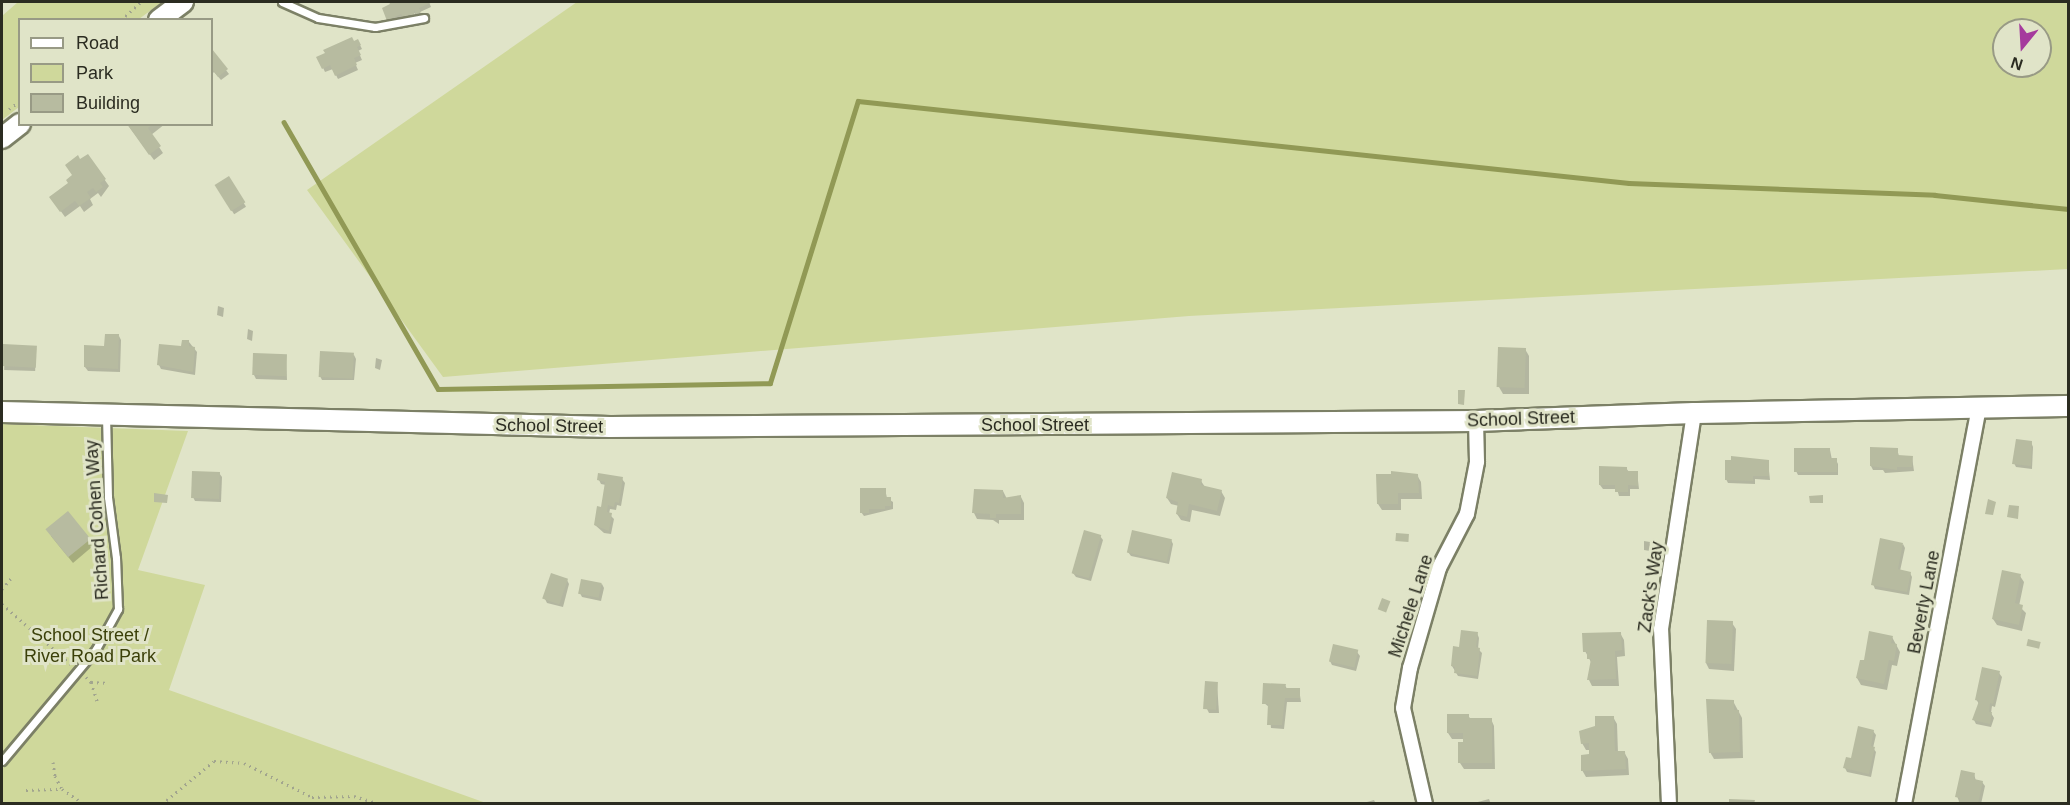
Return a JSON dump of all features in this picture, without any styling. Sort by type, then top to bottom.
[{"type":"street","points":[[162,18],[183,2]]},
{"type":"street","points":[[2,138],[18,126]]},
{"type":"street","name":"School Street","points":[[2,412],[610,427],[1476,421],[1694,413],[2068,406]]},
{"type":"street","name":"Beverly Lane","points":[[1904,804],[1979,407]]},
{"type":"street","name":"Zack's Way","points":[[1669,804],[1661,629],[1694,413]]},
{"type":"street","name":"Michele Lane","points":[[1425,804],[1403,708],[1410,668],[1439,568],[1467,514],[1477,462],[1476,421]]},
{"type":"lane","points":[[282,2],[318,18],[375,27],[424,18]]},
{"type":"lane","name":"Richard Cohen Way","points":[[2,761],[96,649],[118,609],[116,558],[108,497],[106,416]]},
{"type":"path","points":[[123,18],[141,2]]},
{"type":"path","points":[[2,589],[12,577]]},
{"type":"path","points":[[2,604],[91,682],[98,703]]},
{"type":"path","points":[[91,682],[109,683]]},
{"type":"path","points":[[162,804],[214,761],[244,763],[312,797],[354,796],[381,804]]},
{"type":"path","points":[[53,762],[62,789],[84,804]]},
{"type":"path","points":[[26,790],[62,789]]},
{"type":"green space","points":[[18,2],[162,2],[140,18],[18,18],[18,108],[2,120],[2,16]]},
{"type":"green space","points":[[577,2],[2068,2],[2068,269],[1189,316],[443,377],[307,190]]},
{"type":"green space","name":"School Street / River Road Park","points":[[2,424],[188,431],[138,570],[205,585],[169,690],[486,803],[2,804]]},
{"type":"building","points":[[389,2],[433,2],[419,8],[421,12],[416,14],[414,10],[414,15],[404,19],[401,14],[387,21],[382,8],[390,4]]},
{"type":"building","points":[[352,37],[354,41],[358,39],[361,45],[357,47],[361,55],[354,58],[357,65],[335,76],[330,65],[322,69],[316,57],[325,53],[323,50]]},
{"type":"building","points":[[213,50],[228,69],[218,77],[213,70]]},
{"type":"building","points":[[128,126],[150,126],[148,128],[161,146],[149,155]]},
{"type":"building","points":[[88,154],[106,179],[100,183],[103,187],[96,192],[93,188],[87,192],[91,198],[79,206],[75,201],[60,212],[49,197],[68,183],[66,180],[72,175],[65,165],[78,155],[80,159]]},
{"type":"building","points":[[229,176],[245,202],[231,211],[215,185]]},
{"type":"building","points":[[105,334],[119,334],[118,369],[84,367],[84,345],[104,346]]},
{"type":"building","points":[[182,340],[189,340],[189,346],[195,347],[193,372],[157,365],[159,344],[181,346]]},
{"type":"building","points":[[3,344],[37,346],[36,368],[2,366]]},
{"type":"building","points":[[1498,347],[1526,348],[1525,388],[1497,387]]},
{"type":"building","points":[[320,351],[354,353],[353,379],[319,377]]},
{"type":"building","points":[[253,353],[287,354],[286,376],[252,375]]},
{"type":"building","points":[[1458,390],[1465,390],[1464,405],[1458,404]]},
{"type":"building","points":[[2016,439],[2032,441],[2031,466],[2012,464]]},
{"type":"building","points":[[1870,447],[1898,448],[1898,455],[1913,456],[1912,467],[1897,467],[1897,470],[1870,466]]},
{"type":"building","points":[[1794,448],[1830,448],[1830,458],[1837,458],[1837,472],[1794,472]]},
{"type":"building","points":[[1731,456],[1769,460],[1769,476],[1753,476],[1753,481],[1725,480],[1725,460],[1731,460]]},
{"type":"building","points":[[1599,466],[1627,467],[1627,471],[1638,471],[1638,486],[1628,485],[1628,492],[1615,492],[1615,485],[1599,485]]},
{"type":"building","points":[[192,471],[220,472],[219,499],[191,498]]},
{"type":"building","points":[[1391,471],[1418,474],[1419,493],[1398,493],[1398,504],[1377,504],[1376,474],[1391,474]]},
{"type":"building","points":[[1172,472],[1202,479],[1201,485],[1222,490],[1217,511],[1189,504],[1187,517],[1176,514],[1178,502],[1166,498]]},
{"type":"building","points":[[598,473],[623,477],[619,503],[615,502],[614,507],[608,505],[607,512],[612,513],[609,531],[594,525],[597,506],[601,507],[605,482],[597,480]]},
{"type":"building","points":[[860,488],[886,488],[886,497],[891,497],[891,506],[885,506],[885,509],[869,509],[869,513],[860,513]]},
{"type":"building","points":[[974,489],[1003,490],[1003,498],[1021,495],[1021,514],[996,514],[996,518],[990,518],[990,514],[972,513]]},
{"type":"building","points":[[154,493],[168,495],[167,503],[154,502]]},
{"type":"building","points":[[1823,495],[1823,503],[1810,503],[1809,496]]},
{"type":"building","points":[[1988,499],[1996,502],[1993,515],[1985,514]]},
{"type":"building","points":[[2009,505],[2019,506],[2018,519],[2007,517]]},
{"type":"building","points":[[68,511],[91,539],[68,557],[45,529]]},
{"type":"building","points":[[1084,530],[1101,535],[1089,578],[1072,573]]},
{"type":"building","points":[[1132,530],[1172,539],[1167,562],[1127,552]]},
{"type":"building","points":[[1396,533],[1409,534],[1408,542],[1395,541]]},
{"type":"building","points":[[1880,538],[1903,543],[1898,569],[1911,572],[1907,592],[1871,585]]},
{"type":"building","points":[[2002,570],[2021,574],[2015,603],[2023,605],[2019,625],[1992,619]]},
{"type":"building","points":[[551,573],[568,579],[559,604],[542,599]]},
{"type":"building","points":[[581,579],[602,583],[599,598],[578,594]]},
{"type":"building","points":[[1382,598],[1390,601],[1386,612],[1378,609]]},
{"type":"building","points":[[1707,620],[1733,621],[1731,664],[1705,663]]},
{"type":"building","points":[[1461,630],[1478,632],[1476,647],[1480,648],[1477,676],[1454,673],[1455,667],[1451,666],[1453,646],[1459,647]]},
{"type":"building","points":[[1869,631],[1893,636],[1891,643],[1897,644],[1894,661],[1889,660],[1884,684],[1856,678],[1860,660],[1864,660]]},
{"type":"building","points":[[1621,632],[1622,650],[1615,651],[1616,679],[1587,680],[1591,659],[1587,659],[1587,652],[1583,652],[1582,633]]},
{"type":"building","points":[[2028,639],[2041,642],[2039,649],[2026,646]]},
{"type":"building","points":[[1333,644],[1358,650],[1354,667],[1329,662]]},
{"type":"building","points":[[1982,667],[2000,671],[1993,704],[1990,703],[1989,712],[1992,712],[1990,724],[1972,720],[1979,701],[1975,700]]},
{"type":"building","points":[[1205,681],[1218,682],[1216,710],[1203,709]]},
{"type":"building","points":[[1263,683],[1286,684],[1285,688],[1300,688],[1300,698],[1285,698],[1282,725],[1267,725],[1268,704],[1262,704]]},
{"type":"building","points":[[1706,699],[1734,700],[1734,710],[1739,710],[1740,752],[1709,753]]},
{"type":"building","points":[[1447,714],[1469,714],[1469,718],[1492,718],[1492,763],[1458,763],[1458,742],[1463,742],[1463,733],[1447,733]]},
{"type":"building","points":[[1595,716],[1614,716],[1615,751],[1625,751],[1626,769],[1581,771],[1581,755],[1589,754],[1589,743],[1581,744],[1579,731],[1595,726]]},
{"type":"building","points":[[1858,726],[1874,730],[1871,746],[1875,747],[1869,774],[1843,768],[1846,757],[1851,758]]},
{"type":"building","points":[[1961,770],[1975,773],[1974,779],[1983,781],[1978,804],[1958,804],[1960,798],[1955,797]]},
{"type":"building","points":[[1729,799],[1755,800],[1754,804],[1729,804]]},
{"type":"waterway","points":[[284,122],[438,389],[770,383],[858,101],[1629,183],[1935,195],[2068,209]]}]
